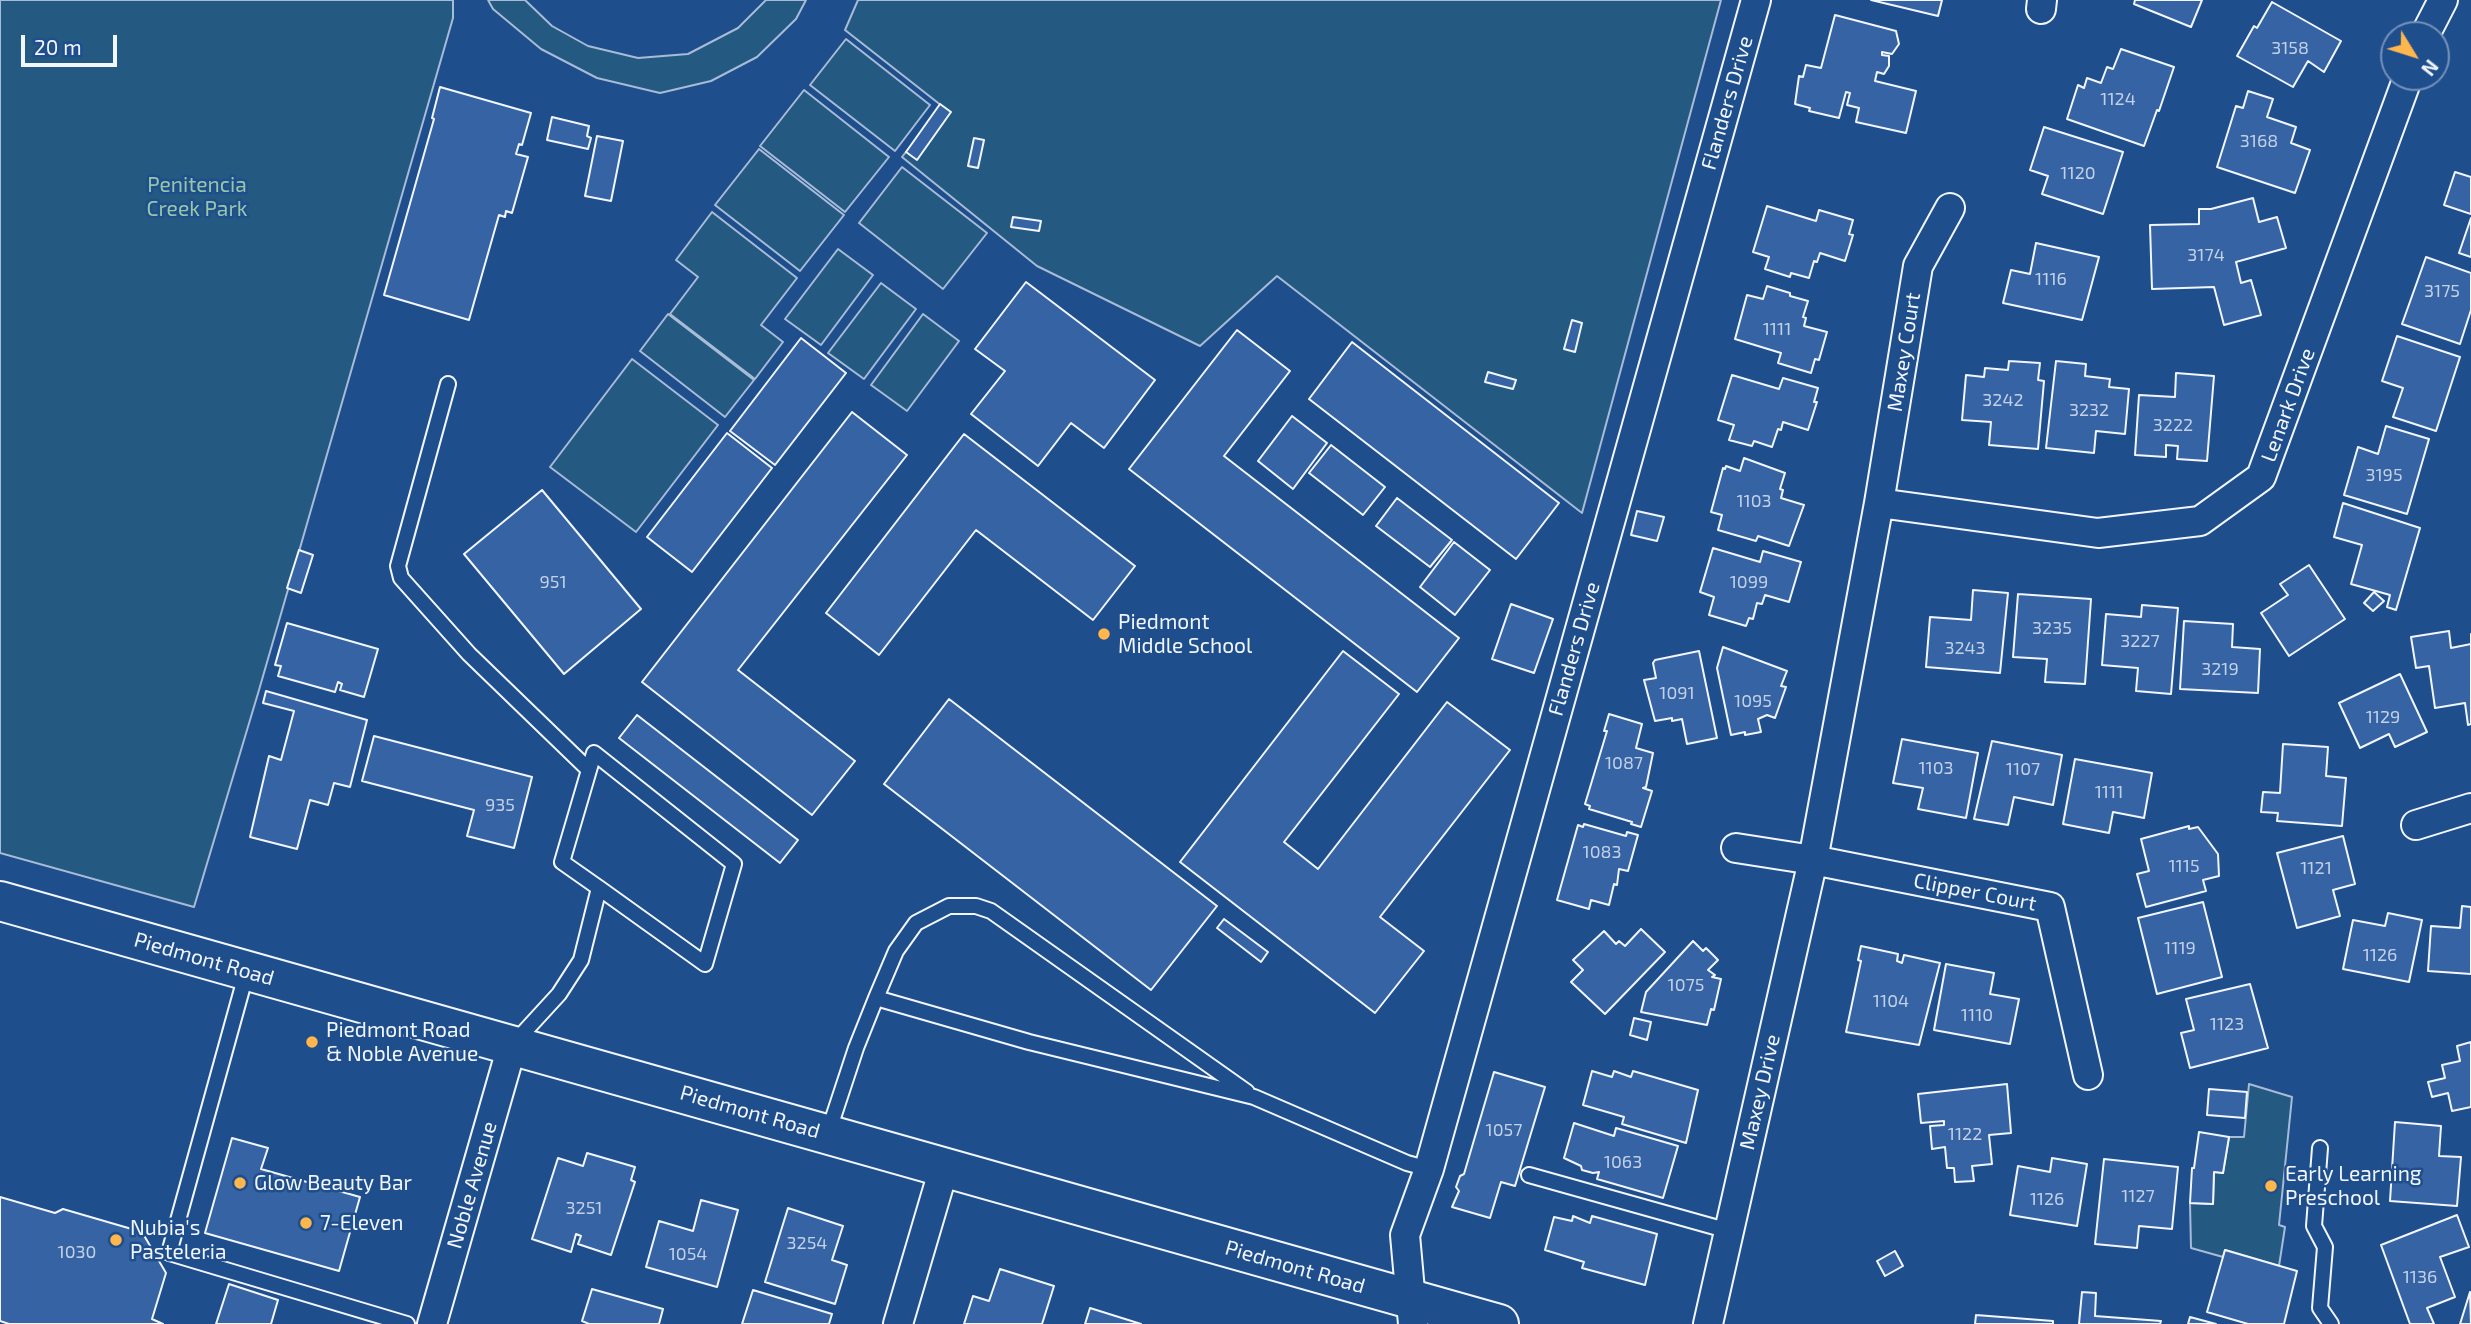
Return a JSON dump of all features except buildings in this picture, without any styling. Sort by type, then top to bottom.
[{"type":"main road","name":"Piedmont Road","points":[[0,901],[944,1168],[1412,1312],[1499,1324]]},
{"type":"street","name":"Flanders Drive","points":[[1412,1312],[1405,1235],[1429,1169],[1756,0]]},
{"type":"street","points":[[2432,21],[2443,0]]},
{"type":"street","name":"Lenark Drive","points":[[1879,503],[2098,533],[2200,521],[2261,477],[2403,91]]},
{"type":"street","name":"Maxey Court","points":[[1879,503],[1918,266],[1950,208]]},
{"type":"street","name":"Maxey Drive","points":[[1708,1324],[1813,860],[1879,503]]},
{"type":"street","points":[[2416,825],[2471,808]]},
{"type":"street","points":[[1736,848],[1813,860]]},
{"type":"street","name":"Clipper Court","points":[[1813,860],[2050,907],[2088,1075]]},
{"type":"street","name":"Noble Avenue","points":[[432,1324],[512,1046]]},
{"type":"street","points":[[898,1324],[944,1168]]},
{"type":"lane","points":[[449,384],[398,566],[401,578],[469,654],[589,770]]},
{"type":"lane","points":[[594,753],[734,864],[705,964],[599,888],[562,862],[594,753]]},
{"type":"lane","points":[[512,1046],[559,994],[581,960],[599,888]]},
{"type":"lane","points":[[828,1135],[852,1057],[896,951],[916,923],[949,906],[976,906],[991,911],[1254,1097]]},
{"type":"lane","points":[[247,971],[169,1253],[407,1324]]},
{"type":"lane","points":[[876,998],[1030,1042],[1254,1097],[1407,1163],[1429,1169]]},
{"type":"lane","points":[[2320,1148],[2314,1226],[2325,1247],[2320,1308],[2331,1324]]},
{"type":"lane","points":[[1529,1175],[1729,1231]]},
{"type":"green space","name":"Penitencia Creek Park","points":[[0,0],[453,0],[453,18],[194,907],[0,853]]},
{"type":"green space","points":[[488,0],[525,0],[552,26],[588,46],[638,58],[688,54],[738,28],[766,0],[806,0],[796,19],[757,57],[711,81],[660,93],[597,78],[541,49],[493,9]]},
{"type":"green space","points":[[858,0],[1721,0],[1582,513],[1277,276],[1200,346],[1037,266],[902,157],[942,106],[845,30]]},
{"type":"green space","points":[[846,39],[930,105],[895,151],[810,85]]},
{"type":"green space","points":[[804,90],[889,157],[845,212],[760,146]]},
{"type":"green space","points":[[759,149],[844,215],[800,271],[715,205]]},
{"type":"green space","points":[[902,167],[987,233],[943,289],[859,223]]},
{"type":"green space","points":[[712,212],[797,278],[761,325],[783,342],[755,379],[670,314],[698,277],[676,260]]},
{"type":"green space","points":[[838,249],[873,275],[821,345],[785,319]]},
{"type":"green space","points":[[881,283],[916,309],[864,379],[828,353]]},
{"type":"green space","points":[[668,314],[754,380],[725,417],[640,351]]},
{"type":"green space","points":[[923,314],[959,341],[907,411],[871,385]]},
{"type":"green space","points":[[632,359],[718,425],[636,532],[550,467]]},
{"type":"green space","points":[[2249,1084],[2292,1097],[2279,1225],[2285,1227],[2279,1266],[2225,1250],[2223,1257],[2191,1248],[2190,1203],[2213,1204],[2214,1172],[2223,1173],[2229,1137],[2244,1137]]},
{"type":"place","name":"Piedmont Middle School","points":[[1104,634]]},
{"type":"place","name":"Piedmont Road & Noble Avenue","points":[[312,1042]]},
{"type":"place","name":"Glow Beauty Bar","points":[[240,1183]]},
{"type":"place","name":"Early Learning Preschool","points":[[2271,1186]]},
{"type":"place","name":"7-Eleven","points":[[306,1223]]},
{"type":"place","name":"Nubia's Pasteleria","points":[[116,1240]]}]
